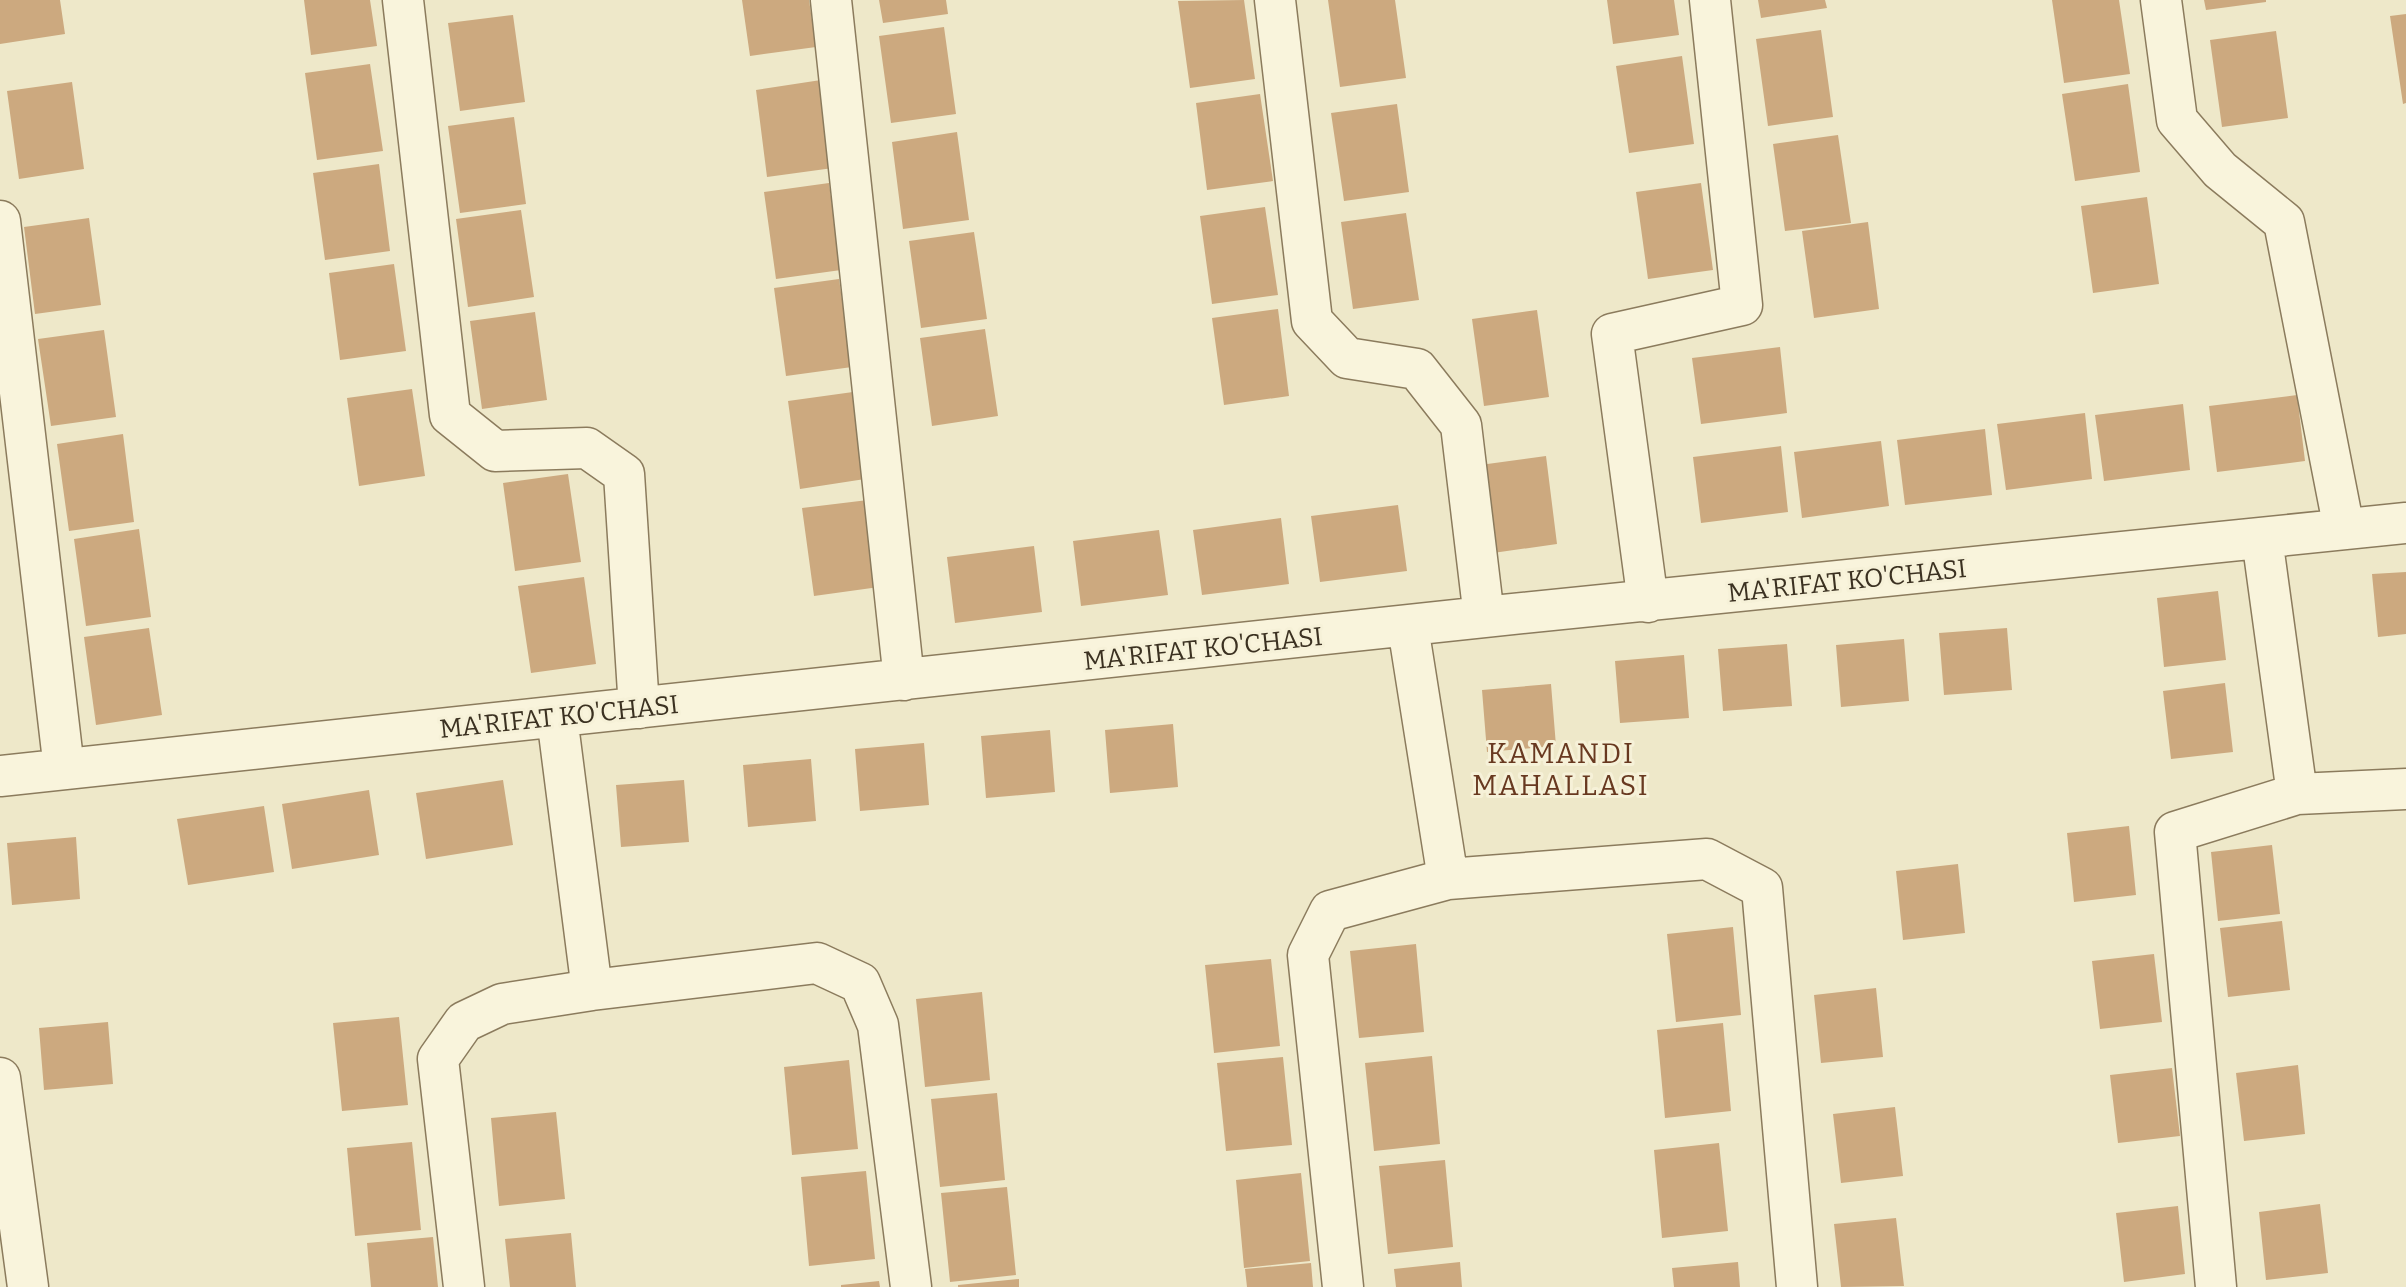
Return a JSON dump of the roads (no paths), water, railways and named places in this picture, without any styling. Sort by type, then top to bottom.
[{"type":"street","points":[[403,0],[450,415],[495,451],[587,448],[624,474],[639,708]]},
{"type":"street","points":[[831,0],[904,680]]},
{"type":"street","points":[[1275,0],[1312,321],[1347,358],[1417,369],[1461,425],[1484,617]]},
{"type":"street","points":[[1648,602],[1612,334],[1742,305],[1710,0]]},
{"type":"street","points":[[2161,0],[2177,120],[2220,170],[2284,222],[2344,529]]},
{"type":"street","points":[[0,221],[64,769]]},
{"type":"street","name":"MA'RIFAT KO'CHASI","points":[[0,776],[1484,617],[2406,523]]},
{"type":"street","points":[[2262,538],[2297,794]]},
{"type":"street","points":[[1408,627],[1448,879]]},
{"type":"street","points":[[557,717],[592,990]]},
{"type":"street","points":[[2216,1287],[2175,832],[2297,794],[2406,789]]},
{"type":"street","points":[[1343,1287],[1308,955],[1330,911],[1448,879],[1707,859],[1762,888],[1797,1287]]},
{"type":"street","points":[[464,1287],[438,1059],[464,1022],[502,1004],[817,963],[860,983],[878,1025],[911,1287]]},
{"type":"street","points":[[0,1078],[28,1287]]},
{"type":"district","name":"KAMANDI MAHALLASI","points":[[1561,769]]}]
